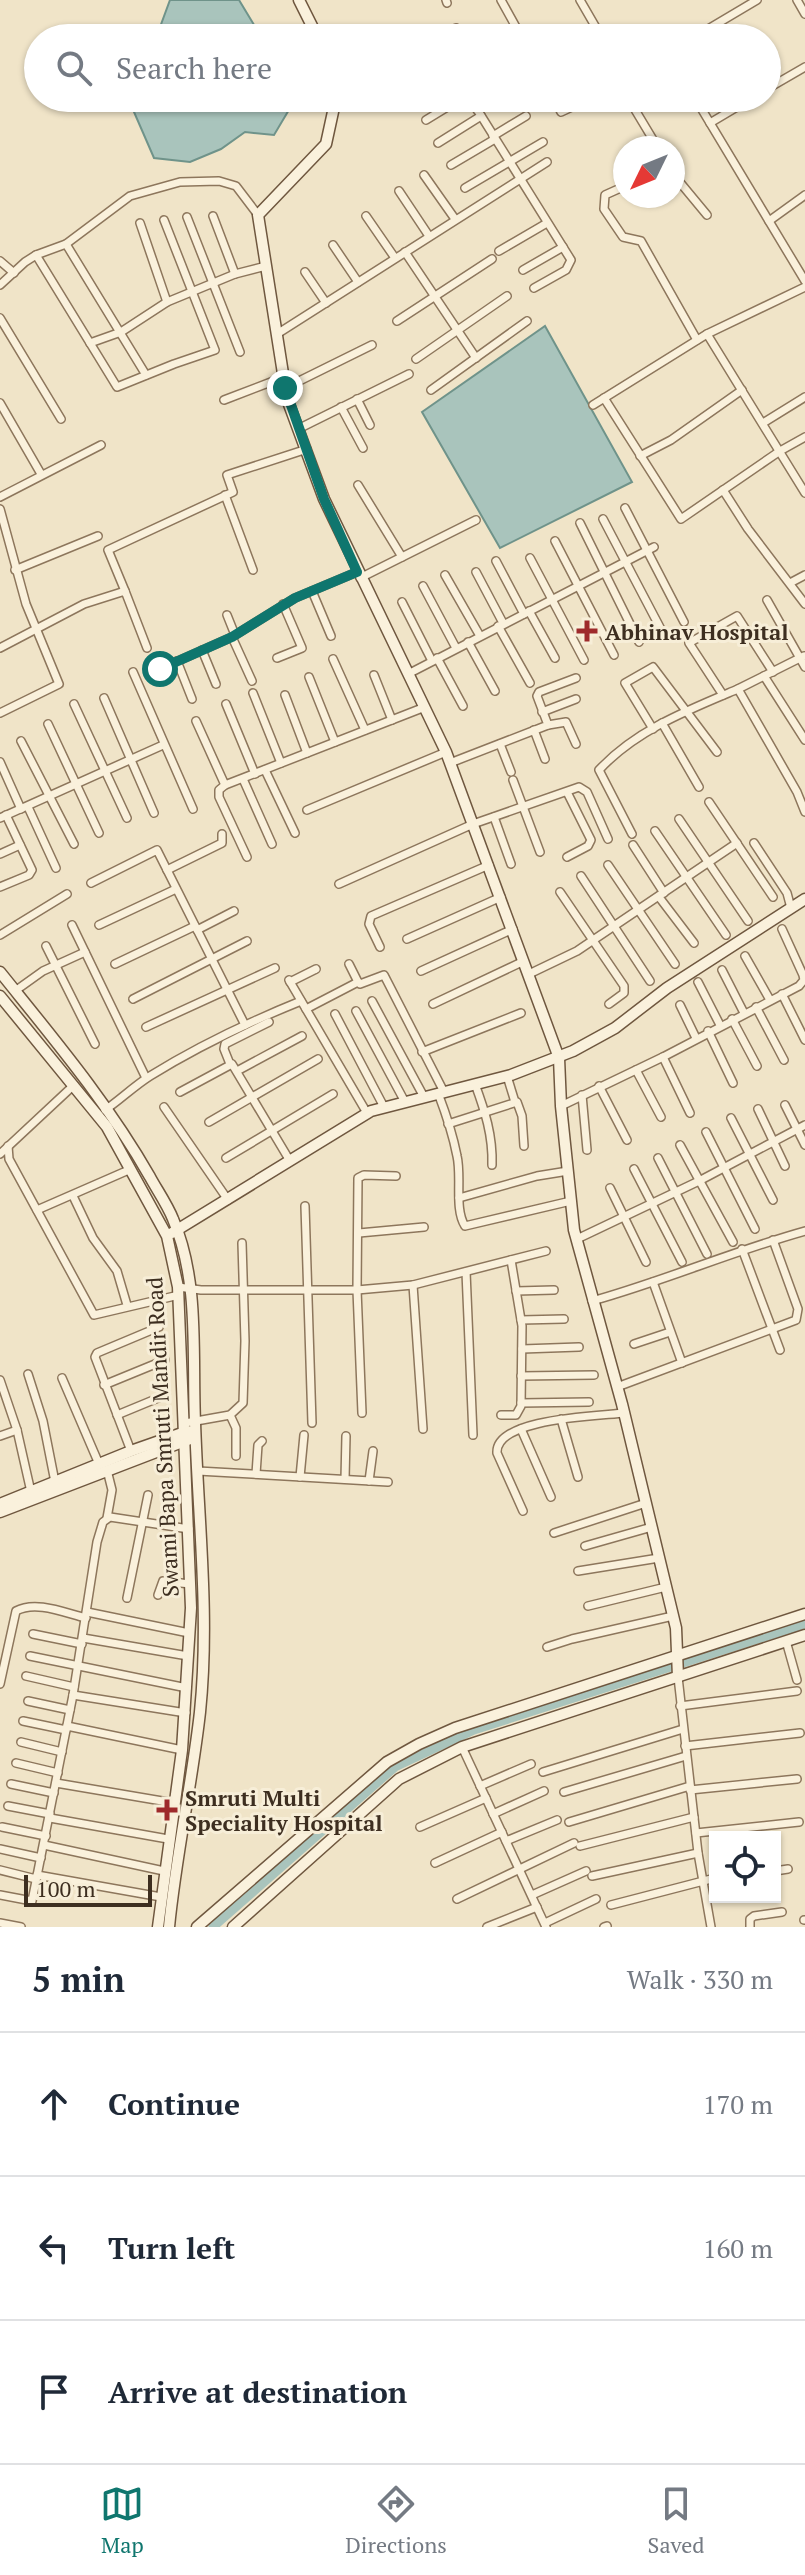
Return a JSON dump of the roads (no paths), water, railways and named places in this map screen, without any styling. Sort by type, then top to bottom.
[{"type":"street","points":[[299,0],[311,24]]},
{"type":"street","points":[[501,0],[514,24]]},
{"type":"street","points":[[580,0],[594,24]]},
{"type":"street","points":[[717,24],[757,0]]},
{"type":"street","points":[[797,0],[805,14]]},
{"type":"street","points":[[781,81],[805,67]]},
{"type":"street","points":[[258,215],[326,144],[333,112]]},
{"type":"street","points":[[426,120],[439,112]]},
{"type":"street","points":[[636,112],[651,136]]},
{"type":"street","points":[[593,405],[707,334],[805,284],[703,112]]},
{"type":"street","points":[[710,123],[728,112]]},
{"type":"street","points":[[438,143],[479,113],[571,260],[570,266],[534,288]]},
{"type":"street","points":[[451,165],[526,116]]},
{"type":"street","points":[[465,188],[543,142]]},
{"type":"street","points":[[277,334],[547,162]]},
{"type":"street","points":[[424,175],[455,219]]},
{"type":"street","points":[[0,285],[36,255],[66,244],[130,196],[180,182],[219,181],[236,186],[258,215],[284,382],[298,429],[324,499],[448,758],[559,1058],[561,1106],[577,1239],[624,1413],[673,1616],[686,1756],[711,1927]]},
{"type":"street","points":[[685,188],[707,215]]},
{"type":"street","points":[[399,191],[429,236]]},
{"type":"street","points":[[613,191],[605,195],[604,209],[623,237],[641,241],[697,340]]},
{"type":"street","points":[[769,221],[805,195]]},
{"type":"street","points":[[213,216],[235,274]]},
{"type":"street","points":[[366,216],[395,258]]},
{"type":"street","points":[[187,217],[240,352]]},
{"type":"street","points":[[36,255],[117,387],[215,350],[164,220]]},
{"type":"street","points":[[140,223],[167,302]]},
{"type":"street","points":[[499,251],[547,223]]},
{"type":"street","points":[[66,244],[146,375]]},
{"type":"street","points":[[333,245],[358,282]]},
{"type":"street","points":[[523,270],[563,247]]},
{"type":"street","points":[[405,252],[476,358]]},
{"type":"street","points":[[397,321],[492,259]]},
{"type":"street","points":[[0,261],[14,273]]},
{"type":"street","points":[[90,343],[121,332],[167,302],[235,274],[266,266]]},
{"type":"street","points":[[305,272],[326,303]]},
{"type":"street","points":[[416,359],[507,296]]},
{"type":"street","points":[[0,318],[61,419]]},
{"type":"street","points":[[431,390],[527,321]]},
{"type":"street","points":[[707,334],[805,493]]},
{"type":"street","points":[[224,400],[284,382],[372,345]]},
{"type":"street","points":[[298,429],[409,374]]},
{"type":"street","points":[[640,456],[671,440],[742,390]]},
{"type":"street","points":[[763,423],[805,397]]},
{"type":"street","points":[[604,398],[681,519],[805,437]]},
{"type":"street","points":[[357,399],[370,425]]},
{"type":"street","points":[[0,403],[41,474]]},
{"type":"street","points":[[341,407],[363,448]]},
{"type":"street","points":[[0,497],[101,445]]},
{"type":"street","points":[[147,648],[108,550],[233,492],[227,475],[307,449]]},
{"type":"street","points":[[358,485],[402,557]]},
{"type":"street","points":[[723,490],[748,529],[805,604]]},
{"type":"street","points":[[225,495],[253,570]]},
{"type":"street","points":[[625,508],[650,548],[684,622]]},
{"type":"street","points":[[0,509],[15,570],[59,684],[0,713]]},
{"type":"street","points":[[603,519],[665,637]]},
{"type":"street","points":[[160,669],[234,636],[283,604],[402,557],[476,520]]},
{"type":"street","points":[[580,523],[639,642]]},
{"type":"street","points":[[15,570],[98,536]]},
{"type":"street","points":[[555,541],[614,655]]},
{"type":"street","points":[[408,674],[650,548]]},
{"type":"street","points":[[0,559],[12,557]]},
{"type":"street","points":[[530,558],[584,660]]},
{"type":"street","points":[[496,561],[555,658]]},
{"type":"street","points":[[476,572],[530,683]]},
{"type":"street","points":[[445,575],[480,636]]},
{"type":"street","points":[[790,583],[805,575]]},
{"type":"street","points":[[423,586],[456,648]]},
{"type":"street","points":[[0,648],[84,604],[125,591]]},
{"type":"street","points":[[312,591],[331,636]]},
{"type":"street","points":[[767,600],[803,657],[805,667]]},
{"type":"street","points":[[402,602],[463,706]]},
{"type":"street","points":[[277,658],[302,648],[283,604]]},
{"type":"street","points":[[227,615],[252,681]]},
{"type":"street","points":[[723,695],[689,643],[737,616],[805,740]]},
{"type":"street","points":[[468,642],[495,691]]},
{"type":"street","points":[[202,650],[216,684]]},
{"type":"street","points":[[632,834],[599,770],[617,752],[662,723],[803,657]]},
{"type":"street","points":[[333,659],[365,730]]},
{"type":"street","points":[[177,661],[192,699]]},
{"type":"street","points":[[653,729],[625,683],[653,667],[717,752]]},
{"type":"street","points":[[133,672],[193,809]]},
{"type":"street","points":[[374,675],[392,720]]},
{"type":"street","points":[[309,677],[335,742]]},
{"type":"street","points":[[548,725],[537,696],[539,692],[576,678]]},
{"type":"street","points":[[738,689],[797,792],[805,812]]},
{"type":"street","points":[[253,693],[281,763]]},
{"type":"street","points":[[285,695],[307,753]]},
{"type":"street","points":[[104,698],[154,813]]},
{"type":"street","points":[[542,712],[576,699]]},
{"type":"street","points":[[74,704],[127,818]]},
{"type":"street","points":[[226,704],[255,774]]},
{"type":"street","points":[[247,857],[219,797],[219,790],[425,707]]},
{"type":"street","points":[[196,721],[225,785]]},
{"type":"street","points":[[307,810],[548,725],[566,722],[576,744]]},
{"type":"street","points":[[662,723],[699,787]]},
{"type":"street","points":[[48,724],[99,833]]},
{"type":"street","points":[[534,730],[545,759]]},
{"type":"street","points":[[21,741],[74,844]]},
{"type":"street","points":[[500,744],[540,852]]},
{"type":"street","points":[[0,887],[31,873],[20,845],[3,816],[163,745]]},
{"type":"street","points":[[0,762],[56,868]]},
{"type":"street","points":[[265,770],[295,833]]},
{"type":"street","points":[[243,779],[272,844]]},
{"type":"street","points":[[339,884],[473,824],[579,787],[585,790],[608,839]]},
{"type":"street","points":[[567,792],[591,840],[588,846],[567,857]]},
{"type":"street","points":[[709,802],[773,897]]},
{"type":"street","points":[[494,817],[511,864]]},
{"type":"street","points":[[679,819],[748,921]]},
{"type":"street","points":[[655,831],[726,935]]},
{"type":"street","points":[[167,870],[222,843],[222,834]]},
{"type":"street","points":[[529,974],[577,951],[737,843]]},
{"type":"street","points":[[754,843],[787,893],[791,908]]},
{"type":"street","points":[[0,854],[20,845]]},
{"type":"street","points":[[633,845],[694,943]]},
{"type":"street","points":[[91,883],[157,850],[245,1025]]},
{"type":"street","points":[[380,947],[369,924],[371,916],[489,864]]},
{"type":"street","points":[[608,865],[675,964]]},
{"type":"street","points":[[581,876],[650,981]]},
{"type":"street","points":[[99,925],[176,889]]},
{"type":"street","points":[[560,892],[625,989],[609,1004]]},
{"type":"street","points":[[0,935],[67,894]]},
{"type":"street","points":[[407,939],[501,897]]},
{"type":"street","points":[[0,972],[147,1171],[172,1233],[367,1113],[507,1076],[559,1058],[615,1028],[667,988],[805,899]]},
{"type":"street","points":[[115,964],[234,911]]},
{"type":"street","points":[[72,925],[146,1078]]},
{"type":"street","points":[[421,971],[513,929]]},
{"type":"street","points":[[561,1106],[799,986],[804,981],[782,929]]},
{"type":"street","points":[[133,999],[247,941]]},
{"type":"street","points":[[46,946],[95,1044]]},
{"type":"street","points":[[15,991],[56,965],[85,952]]},
{"type":"street","points":[[745,956],[770,1000]]},
{"type":"street","points":[[433,1004],[524,961]]},
{"type":"street","points":[[349,964],[358,982]]},
{"type":"street","points":[[146,1027],[275,968]]},
{"type":"street","points":[[316,969],[289,981],[367,1113]]},
{"type":"street","points":[[722,970],[744,1013]]},
{"type":"street","points":[[102,1112],[146,1078],[245,1025],[382,974],[386,976],[441,1093],[461,1181],[459,1216],[467,1226],[571,1201]]},
{"type":"street","points":[[698,982],[720,1025]]},
{"type":"street","points":[[782,994],[805,1040]]},
{"type":"street","name":"Swami Bapa Smruti Mandir Road","points":[[0,996],[74,1085],[102,1112],[131,1169],[172,1233],[183,1290],[190,1431],[187,1688],[182,1750],[158,1927]]},
{"type":"street","points":[[372,1001],[424,1097]]},
{"type":"street","points":[[680,1005],[696,1038]]},
{"type":"street","points":[[756,1007],[784,1060]]},
{"type":"street","points":[[356,1011],[405,1102]]},
{"type":"street","points":[[422,1052],[521,1013]]},
{"type":"street","points":[[335,1014],[384,1107]]},
{"type":"street","points":[[732,1019],[757,1066]]},
{"type":"street","points":[[269,1022],[225,1044],[224,1049],[230,1064],[290,1161]]},
{"type":"street","points":[[708,1031],[733,1083]]},
{"type":"street","points":[[237,1071],[302,1036]]},
{"type":"street","points":[[663,1057],[690,1113]]},
{"type":"street","points":[[209,1122],[318,1059]]},
{"type":"street","points":[[180,1092],[230,1064]]},
{"type":"street","points":[[636,1070],[661,1117]]},
{"type":"street","points":[[507,1076],[522,1116],[524,1146]]},
{"type":"street","points":[[475,1084],[493,1144],[492,1165]]},
{"type":"street","points":[[0,1154],[74,1085]]},
{"type":"street","points":[[599,1086],[627,1140]]},
{"type":"street","points":[[226,1158],[333,1094]]},
{"type":"street","points":[[582,1095],[587,1150]]},
{"type":"street","points":[[448,1124],[515,1102]]},
{"type":"street","points":[[785,1105],[805,1145]]},
{"type":"street","points":[[164,1107],[228,1200]]},
{"type":"street","points":[[758,1109],[785,1166]]},
{"type":"street","points":[[731,1118],[773,1200]]},
{"type":"street","points":[[577,1239],[699,1181],[805,1125]]},
{"type":"street","points":[[706,1132],[755,1229]]},
{"type":"street","points":[[680,1145],[733,1242]]},
{"type":"street","points":[[8,1146],[9,1159],[94,1315],[183,1290],[357,1290],[413,1285],[546,1251]]},
{"type":"street","points":[[658,1158],[707,1254]]},
{"type":"street","points":[[37,1210],[131,1169]]},
{"type":"street","points":[[634,1169],[682,1262]]},
{"type":"street","points":[[459,1198],[537,1176],[568,1171]]},
{"type":"street","points":[[362,1413],[357,1290],[358,1178],[364,1175],[396,1176]]},
{"type":"street","points":[[610,1188],[646,1262]]},
{"type":"street","points":[[73,1196],[93,1238],[117,1271],[127,1305]]},
{"type":"street","points":[[305,1206],[312,1423]]},
{"type":"street","points":[[359,1233],[424,1227]]},
{"type":"street","points":[[592,1301],[742,1249],[805,1231]]},
{"type":"street","points":[[617,1387],[796,1320],[799,1316],[773,1240]]},
{"type":"street","points":[[0,1512],[230,1415],[240,1408],[245,1390],[242,1243]]},
{"type":"street","points":[[742,1249],[780,1350]]},
{"type":"street","points":[[501,1415],[516,1415],[521,1403],[521,1320],[511,1260]]},
{"type":"street","points":[[466,1272],[473,1435]]},
{"type":"street","points":[[653,1282],[682,1363]]},
{"type":"street","points":[[413,1285],[423,1429]]},
{"type":"street","points":[[516,1291],[554,1290]]},
{"type":"street","points":[[521,1320],[564,1319]]},
{"type":"street","points":[[131,1451],[95,1363],[97,1353],[159,1327]]},
{"type":"street","points":[[634,1344],[670,1332]]},
{"type":"street","points":[[522,1349],[579,1347]]},
{"type":"street","points":[[104,1385],[165,1360]]},
{"type":"street","points":[[28,1374],[43,1421],[55,1482]]},
{"type":"street","points":[[521,1376],[594,1375]]},
{"type":"street","points":[[0,1895],[32,1901],[74,1691],[97,1542],[106,1520],[112,1490],[62,1378]]},
{"type":"street","points":[[0,1380],[17,1430],[31,1492]]},
{"type":"street","points":[[117,1415],[163,1396]]},
{"type":"street","points":[[521,1403],[589,1402]]},
{"type":"street","points":[[523,1511],[496,1447],[507,1435],[561,1419],[624,1413]]},
{"type":"street","points":[[230,1415],[236,1428],[236,1456]]},
{"type":"street","points":[[561,1419],[578,1477]]},
{"type":"street","points":[[521,1429],[551,1497]]},
{"type":"street","points":[[0,1436],[17,1430]]},
{"type":"street","points":[[0,1504],[103,1467],[131,1451],[190,1431]]},
{"type":"street","points":[[169,1927],[174,1873],[200,1710],[202,1520],[198,1471],[190,1431]]},
{"type":"street","points":[[300,1477],[304,1435]]},
{"type":"street","points":[[345,1479],[346,1436]]},
{"type":"street","points":[[256,1474],[258,1445],[262,1441]]},
{"type":"street","points":[[369,1481],[373,1451]]},
{"type":"street","points":[[198,1471],[388,1482]]},
{"type":"street","points":[[127,1598],[148,1495]]},
{"type":"street","points":[[554,1533],[646,1503]]},
{"type":"street","points":[[106,1520],[110,1517],[189,1529]]},
{"type":"street","points":[[585,1546],[652,1527]]},
{"type":"street","points":[[578,1571],[659,1558]]},
{"type":"street","points":[[158,1595],[163,1581],[190,1584]]},
{"type":"street","points":[[588,1606],[666,1587]]},
{"type":"street","points":[[0,1684],[16,1611],[25,1606],[189,1633]]},
{"type":"street","points":[[197,1927],[387,1762],[419,1744],[455,1729],[805,1614]]},
{"type":"street","points":[[547,1647],[673,1616]]},
{"type":"street","points":[[33,1634],[188,1656]]},
{"type":"street","points":[[234,1927],[399,1779],[462,1747],[805,1635]]},
{"type":"street","points":[[786,1641],[797,1680]]},
{"type":"street","points":[[30,1656],[187,1688]]},
{"type":"street","points":[[26,1676],[74,1691],[186,1713]]},
{"type":"street","points":[[680,1706],[797,1691]]},
{"type":"street","points":[[28,1701],[70,1710]]},
{"type":"street","points":[[23,1721],[182,1750]]},
{"type":"street","points":[[455,1729],[546,1925],[596,1899]]},
{"type":"street","points":[[543,1772],[683,1729]]},
{"type":"street","points":[[685,1746],[800,1733]]},
{"type":"street","points":[[21,1742],[62,1752]]},
{"type":"street","points":[[564,1792],[686,1756]]},
{"type":"street","points":[[16,1763],[58,1773]]},
{"type":"street","points":[[480,1786],[531,1764]]},
{"type":"street","points":[[569,1822],[690,1788],[797,1779]]},
{"type":"street","points":[[56,1783],[174,1803]]},
{"type":"street","points":[[11,1784],[54,1793]]},
{"type":"street","points":[[493,1814],[544,1791]]},
{"type":"street","points":[[420,1827],[486,1798]]},
{"type":"street","points":[[8,1806],[168,1839]]},
{"type":"street","points":[[457,1899],[577,1844],[694,1817]]},
{"type":"street","points":[[506,1841],[557,1820]]},
{"type":"street","points":[[696,1833],[799,1822]]},
{"type":"street","points":[[2,1827],[164,1871]]},
{"type":"street","points":[[435,1863],[502,1832]]},
{"type":"street","points":[[0,1849],[41,1858]]},
{"type":"street","points":[[532,1895],[589,1874],[698,1853]]},
{"type":"street","points":[[781,1870],[788,1869]]},
{"type":"street","points":[[0,1870],[161,1897]]},
{"type":"street","points":[[611,1905],[709,1878]]},
{"type":"street","points":[[487,1927],[537,1907]]},
{"type":"street","points":[[750,1927],[751,1917],[782,1912]]},
{"type":"street","points":[[0,1923],[21,1927]]},
{"type":"water","points":[[170,0],[239,0],[254,24],[161,24]]},
{"type":"water","points":[[134,112],[288,112],[274,135],[245,132],[221,149],[190,162],[154,158]]},
{"type":"water","points":[[545,326],[632,482],[500,548],[422,412]]},
{"type":"waterway","points":[[213,1927],[395,1767],[474,1730],[805,1624]]},
{"type":"place","name":"Abhinav Hospital","points":[[587,631]]},
{"type":"place","name":"Smruti Multi Speciality Hospital","points":[[167,1810]]}]
